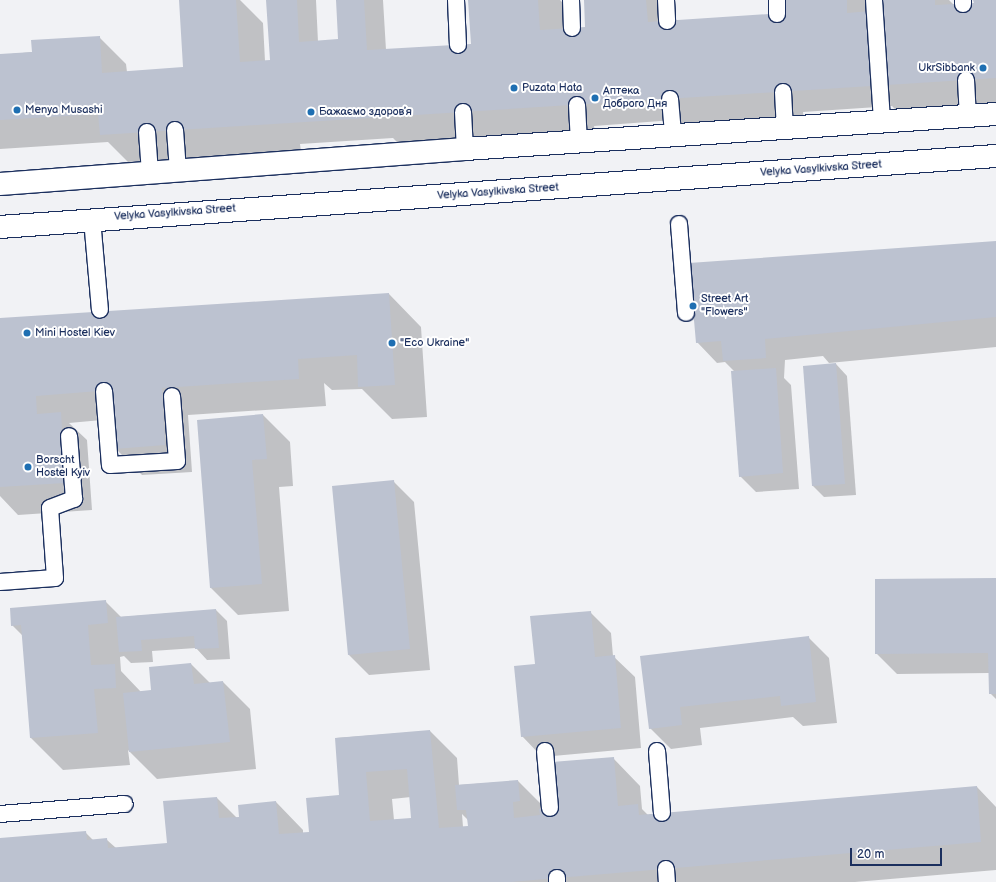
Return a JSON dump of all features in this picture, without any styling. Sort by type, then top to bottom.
[{"type":"main road","points":[[0,184],[465,149],[996,114]]},
{"type":"main road","name":"Velyka Vasylkivska Street","points":[[0,227],[92,219],[996,156]]},
{"type":"lane","points":[[456,0],[458,45]]},
{"type":"lane","points":[[571,0],[572,28]]},
{"type":"lane","points":[[666,0],[667,21]]},
{"type":"lane","points":[[874,0],[882,122]]},
{"type":"lane","points":[[966,80],[968,116]]},
{"type":"lane","points":[[783,92],[786,128]]},
{"type":"lane","points":[[670,100],[673,135]]},
{"type":"lane","points":[[577,105],[579,142]]},
{"type":"lane","points":[[463,112],[465,149]]},
{"type":"lane","points":[[176,130],[178,171]]},
{"type":"lane","points":[[147,132],[150,173]]},
{"type":"lane","points":[[92,219],[100,310]]},
{"type":"lane","points":[[679,224],[686,313]]},
{"type":"lane","points":[[104,391],[110,465],[177,461],[172,396]]},
{"type":"lane","points":[[0,582],[55,578],[50,508],[74,499],[69,436]]},
{"type":"lane","points":[[545,751],[550,808]]},
{"type":"lane","points":[[657,751],[662,813]]},
{"type":"lane","points":[[0,814],[125,804]]},
{"type":"building","points":[[179,0],[236,0],[240,62],[270,60],[266,0],[297,0],[299,42],[338,39],[336,0],[364,0],[367,50],[471,44],[468,0],[538,0],[540,30],[585,27],[584,0],[646,0],[648,22],[783,13],[782,0],[847,0],[847,13],[883,10],[883,0],[935,0],[935,5],[974,3],[973,0],[996,0],[996,78],[100,135],[98,114],[0,120],[0,54],[32,52],[31,40],[100,36],[102,73],[183,67]]},
{"type":"building","points":[[996,241],[996,317],[765,339],[766,358],[723,361],[721,341],[696,343],[689,263]]},
{"type":"building","points":[[389,293],[395,385],[358,387],[357,355],[298,359],[299,379],[162,388],[165,445],[114,449],[99,391],[36,396],[37,414],[61,412],[65,483],[0,487],[0,318]]},
{"type":"building","points":[[836,363],[845,484],[812,486],[803,366]]},
{"type":"building","points":[[776,368],[783,473],[739,477],[731,371]]},
{"type":"building","points":[[263,414],[267,459],[252,460],[262,584],[210,588],[197,420]]},
{"type":"building","points":[[394,480],[410,649],[348,655],[332,486]]},
{"type":"building","points":[[996,578],[996,694],[989,694],[988,653],[875,654],[875,579]]},
{"type":"building","points":[[106,600],[108,623],[88,625],[91,665],[115,664],[116,688],[94,689],[98,733],[30,738],[21,625],[11,626],[10,608]]},
{"type":"building","points":[[216,609],[219,648],[195,649],[194,636],[141,640],[142,651],[119,652],[116,617]]},
{"type":"building","points":[[591,611],[595,657],[615,655],[621,728],[521,737],[514,666],[535,664],[530,616]]},
{"type":"building","points":[[809,636],[816,702],[781,706],[780,696],[680,707],[682,725],[649,729],[640,656]]},
{"type":"building","points":[[191,663],[194,684],[223,681],[230,742],[129,752],[123,693],[151,690],[149,667]]},
{"type":"building","points":[[430,730],[439,828],[468,826],[466,810],[457,810],[455,785],[518,780],[520,801],[513,802],[514,818],[540,815],[539,809],[555,807],[552,762],[614,757],[618,806],[638,804],[639,815],[977,786],[981,842],[510,882],[0,882],[0,838],[86,831],[87,840],[107,838],[108,848],[167,843],[163,801],[217,797],[219,818],[239,817],[238,805],[276,801],[279,834],[309,832],[306,798],[339,795],[335,738]],"holes":[[[407,769],[411,818],[370,821],[366,772]]]},
{"type":"place","name":"UkrSibbank","points":[[983,68]]},
{"type":"place","name":"Puzata Hata","points":[[514,88]]},
{"type":"place","name":"Аптека Доброго Дня","points":[[595,98]]},
{"type":"place","name":"Menya Musashi","points":[[17,110]]},
{"type":"place","name":"Бажаємо здоровʼя","points":[[311,112]]},
{"type":"place","name":"Street Art \"Flowers\"","points":[[693,306]]},
{"type":"place","name":"Mini Hostel Kiev","points":[[27,333]]},
{"type":"place","name":"\"Eco Ukraine\"","points":[[392,343]]},
{"type":"place","name":"Borscht Hostel Kyiv","points":[[28,467]]}]
